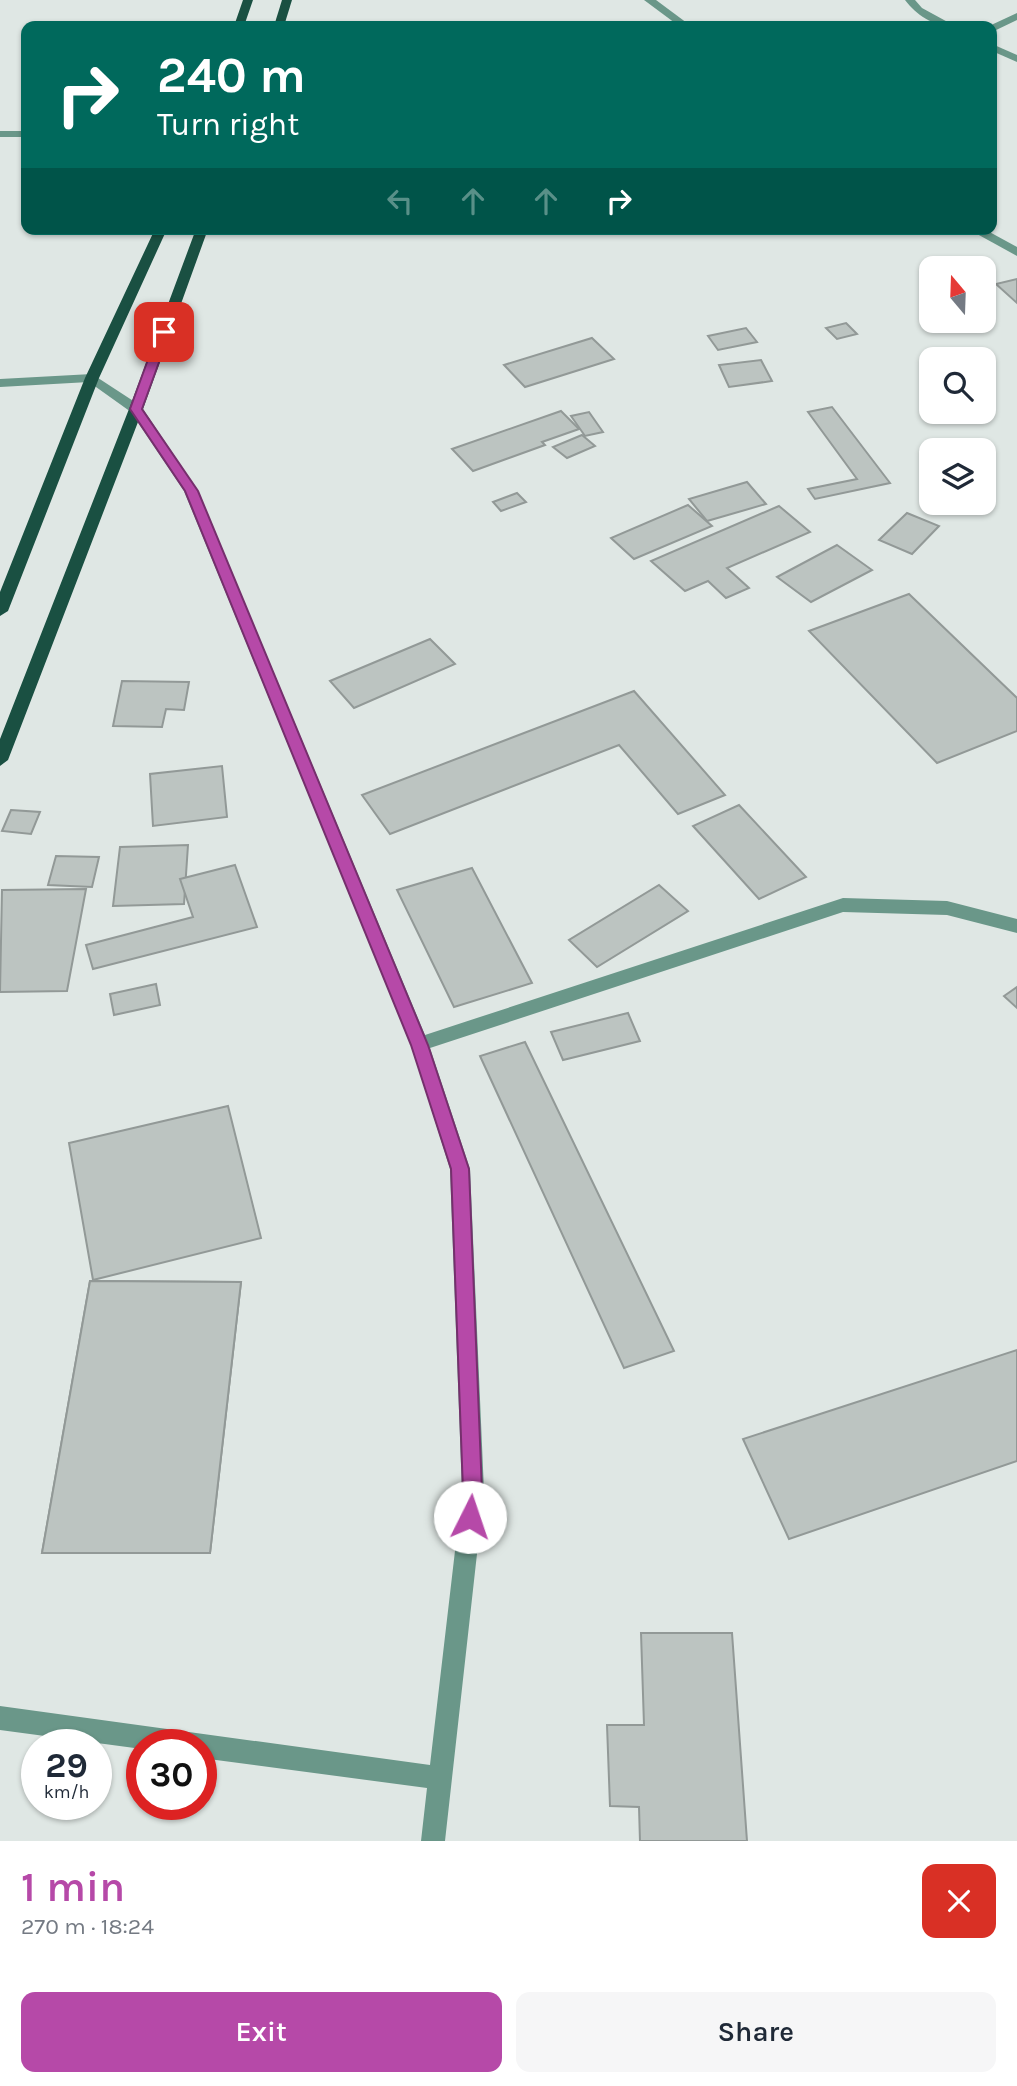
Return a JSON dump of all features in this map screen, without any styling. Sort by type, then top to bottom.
[{"type":"main road","points":[[241,21],[248,0]]},
{"type":"main road","points":[[281,21],[287,0]]},
{"type":"main road","points":[[0,611],[92,378],[158,235]]},
{"type":"main road","points":[[0,760],[136,409],[200,235]]},
{"type":"street","points":[[649,0],[679,21]]},
{"type":"street","points":[[910,0],[918,10],[940,21]]},
{"type":"street","points":[[997,26],[1017,16]]},
{"type":"street","points":[[997,50],[1017,60]]},
{"type":"street","points":[[0,134],[21,134]]},
{"type":"street","points":[[985,235],[1017,252]]},
{"type":"street","points":[[0,383],[92,378],[136,409],[191,491],[420,1045],[460,1169],[472,1491],[433,1841]]},
{"type":"street","points":[[420,1045],[843,905],[947,908],[1017,926]]},
{"type":"street","points":[[0,1718],[126,1735]]},
{"type":"street","points":[[217,1748],[440,1778]]},
{"type":"building","points":[[1017,279],[1017,303],[996,284]]},
{"type":"building","points":[[846,323],[857,334],[837,339],[826,328]]},
{"type":"building","points":[[746,328],[757,342],[718,350],[708,336]]},
{"type":"building","points":[[592,338],[614,359],[525,387],[504,365]]},
{"type":"building","points":[[761,360],[772,381],[729,387],[719,365]]},
{"type":"building","points":[[832,407],[890,483],[815,499],[808,489],[857,479],[808,412]]},
{"type":"building","points":[[561,411],[579,429],[542,442],[545,445],[473,471],[452,449]]},
{"type":"building","points":[[589,412],[603,432],[585,436],[571,416]]},
{"type":"building","points":[[582,435],[595,446],[567,458],[553,447]]},
{"type":"building","points":[[747,482],[766,504],[707,521],[689,499]]},
{"type":"building","points":[[517,493],[526,502],[501,511],[493,502]]},
{"type":"building","points":[[688,505],[712,526],[634,559],[611,538]]},
{"type":"building","points":[[779,506],[810,532],[727,568],[749,588],[726,598],[708,581],[685,591],[651,561]]},
{"type":"building","points":[[907,513],[939,526],[912,554],[879,540]]},
{"type":"building","points":[[837,545],[872,570],[811,602],[777,577]]},
{"type":"building","points":[[909,594],[1017,698],[1017,731],[937,763],[809,631]]},
{"type":"building","points":[[430,639],[455,664],[354,708],[330,681]]},
{"type":"building","points":[[122,681],[189,682],[184,710],[166,709],[162,727],[113,726]]},
{"type":"building","points":[[634,691],[725,795],[678,814],[619,745],[390,834],[362,795]]},
{"type":"building","points":[[222,766],[227,817],[153,826],[150,774]]},
{"type":"building","points":[[739,805],[806,877],[759,899],[693,826]]},
{"type":"building","points":[[11,810],[40,812],[31,834],[2,831]]},
{"type":"building","points":[[188,845],[184,904],[113,906],[120,847]]},
{"type":"building","points":[[56,856],[99,857],[92,887],[48,885]]},
{"type":"building","points":[[235,865],[257,927],[93,969],[86,945],[193,917],[180,879]]},
{"type":"building","points":[[472,868],[532,983],[454,1007],[397,890]]},
{"type":"building","points":[[659,885],[688,911],[597,967],[569,940]]},
{"type":"building","points":[[86,889],[67,991],[0,992],[2,890]]},
{"type":"building","points":[[156,984],[160,1005],[114,1015],[110,994]]},
{"type":"building","points":[[1017,987],[1017,1008],[1004,996]]},
{"type":"building","points":[[628,1013],[640,1041],[563,1060],[551,1032]]},
{"type":"building","points":[[525,1042],[674,1351],[624,1368],[480,1056]]},
{"type":"building","points":[[228,1106],[261,1238],[93,1280],[69,1143]]},
{"type":"building","points":[[90,1281],[241,1282],[210,1553],[42,1553]]},
{"type":"building","points":[[90,1281],[241,1282],[210,1553],[42,1553]]},
{"type":"building","points":[[1017,1350],[1017,1461],[789,1539],[743,1439]]},
{"type":"building","points":[[641,1633],[732,1633],[747,1841],[640,1841],[639,1807],[610,1806],[607,1725],[644,1725]]},
{"type":"route","points":[[164,332],[136,409],[191,491],[420,1045],[460,1169],[472,1491],[470,1517]]}]
